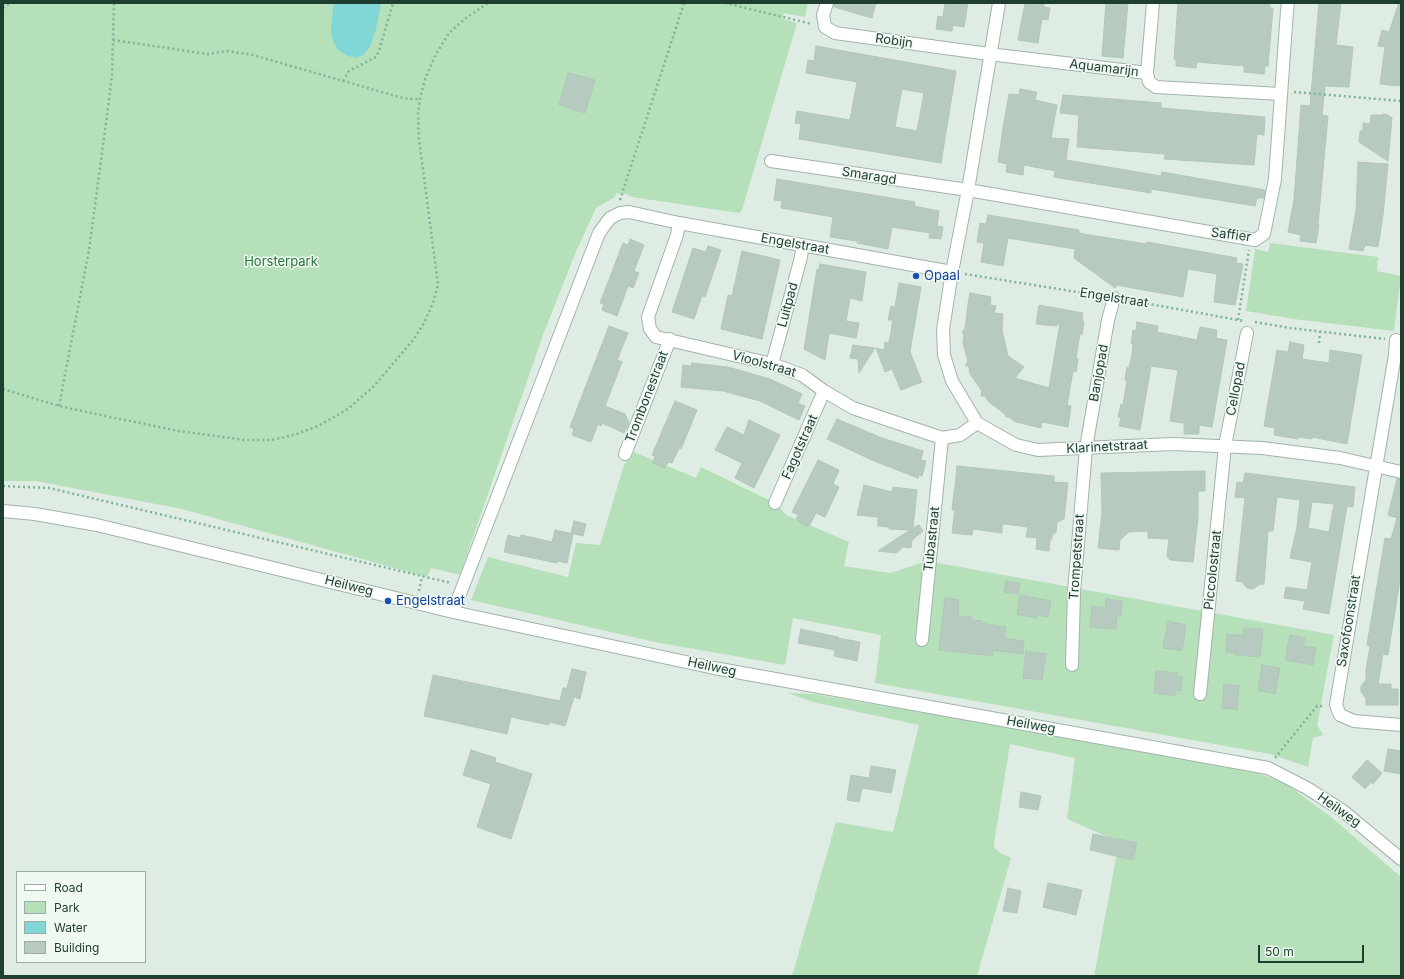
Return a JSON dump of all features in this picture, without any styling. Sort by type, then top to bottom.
[{"type":"street","points":[[825,27],[823,15],[827,3]]},
{"type":"street","points":[[952,272],[968,190],[989,54],[999,3]]},
{"type":"street","points":[[1147,73],[1153,3]]},
{"type":"street","name":"Saffier","points":[[968,190],[1255,240],[1264,234],[1276,179],[1288,3]]},
{"type":"street","name":"Robijn","points":[[825,27],[835,33],[989,54]]},
{"type":"street","name":"Aquamarijn","points":[[989,54],[1147,73],[1149,82],[1156,87],[1282,94]]},
{"type":"street","name":"Smaragd","points":[[771,161],[968,190]]},
{"type":"street","name":"Engelstraat","points":[[620,213],[628,212],[803,246],[952,272]]},
{"type":"street","points":[[453,612],[599,234],[610,218],[620,213]]},
{"type":"street","name":"Vioolstraat","points":[[679,223],[677,235],[648,317],[650,329],[656,337],[670,339],[772,364],[802,375],[824,391],[853,408],[942,438]]},
{"type":"street","name":"Luitpad","points":[[772,364],[803,246]]},
{"type":"street","name":"Klarinetstraat","points":[[952,272],[943,329],[944,355],[952,381],[977,423],[1016,445],[1038,450],[1173,444],[1270,449],[1340,458],[1401,472]]},
{"type":"street","name":"Banjopad","points":[[1086,448],[1108,320],[1114,298]]},
{"type":"street","name":"Cellopad","points":[[1225,446],[1246,337]]},
{"type":"street","name":"Trombonestraat","points":[[625,454],[670,339]]},
{"type":"street","name":"Saxofoonstraat","points":[[1336,705],[1375,466],[1395,355],[1396,340]]},
{"type":"street","name":"Fagotstraat","points":[[775,503],[824,391]]},
{"type":"street","points":[[942,438],[960,435],[977,423]]},
{"type":"street","name":"Tubastraat","points":[[922,640],[942,438]]},
{"type":"street","name":"Piccolostraat","points":[[1200,694],[1225,446]]},
{"type":"street","name":"Trompetstraat","points":[[1072,666],[1074,592],[1086,448]]},
{"type":"street","name":"Heilweg","points":[[3,511],[35,514],[98,525],[453,612],[722,669],[1268,768],[1308,788],[1343,811],[1401,859]]},
{"type":"street","points":[[1336,705],[1340,714],[1354,721],[1401,725]]},
{"type":"path","points":[[3,8],[10,3]]},
{"type":"path","points":[[59,406],[90,243],[112,75],[114,3]]},
{"type":"path","points":[[344,81],[349,71],[376,57],[393,3]]},
{"type":"path","points":[[3,389],[59,406],[105,416],[179,431],[246,440],[272,440],[297,434],[318,426],[348,409],[369,391],[390,369],[414,339],[427,316],[438,285],[419,139],[418,113],[420,99],[425,79],[436,54],[449,33],[466,18],[488,3]]},
{"type":"path","points":[[620,213],[620,201],[684,3]]},
{"type":"path","points":[[725,3],[825,27]]},
{"type":"path","points":[[113,40],[208,54],[227,51],[253,55],[399,97],[420,99]]},
{"type":"path","points":[[1282,94],[1287,91],[1401,101]]},
{"type":"path","points":[[1237,325],[1251,240]]},
{"type":"path","name":"Engelstraat","points":[[952,272],[1290,328],[1396,340]]},
{"type":"path","points":[[1319,343],[1320,332]]},
{"type":"path","name":"Heilweg","points":[[3,486],[49,488],[463,586]]},
{"type":"path","points":[[1268,768],[1288,740],[1317,706],[1336,705]]},
{"type":"green space","name":"Horsterpark","points":[[3,3],[808,3],[805,17],[784,13],[782,19],[797,23],[742,210],[739,213],[632,197],[626,194],[616,193],[615,197],[596,208],[575,254],[543,335],[460,575],[431,568],[427,577],[182,509],[36,481],[3,481]]},
{"type":"green space","points":[[1270,243],[1378,257],[1377,271],[1401,276],[1394,331],[1294,319],[1246,311],[1255,249],[1268,252]]},
{"type":"green space","points":[[634,452],[696,478],[701,467],[777,504],[786,515],[849,542],[844,566],[890,573],[927,561],[1334,635],[1317,725],[1323,735],[1313,738],[1308,767],[1270,754],[875,683],[881,635],[793,618],[785,665],[655,642],[471,600],[488,557],[568,577],[576,543],[600,545],[624,465]]},
{"type":"green space","points":[[788,693],[813,694],[949,717],[1225,767],[1260,774],[1285,783],[1331,817],[1401,877],[1401,976],[1094,976],[1119,842],[1067,819],[1075,758],[1010,744],[994,843],[995,848],[1000,853],[1011,858],[977,976],[792,976],[836,822],[893,832],[919,725],[813,702]]},
{"type":"water","points":[[335,3],[381,3],[376,29],[370,47],[363,55],[356,58],[348,56],[338,50],[333,41],[331,30],[333,8]]},
{"type":"building","points":[[834,3],[876,3],[872,18],[834,7]]},
{"type":"building","points":[[945,3],[968,3],[964,27],[953,25],[952,31],[936,29],[938,16],[943,17]]},
{"type":"building","points":[[1025,3],[1044,3],[1044,7],[1050,8],[1048,20],[1042,19],[1038,43],[1018,40]]},
{"type":"building","points":[[1106,3],[1128,3],[1123,58],[1102,56]]},
{"type":"building","points":[[1178,3],[1270,3],[1270,8],[1273,8],[1268,66],[1265,66],[1264,74],[1244,72],[1244,66],[1197,62],[1196,68],[1176,66],[1176,59],[1174,59]]},
{"type":"building","points":[[1319,3],[1341,3],[1336,45],[1353,47],[1349,87],[1325,86],[1322,115],[1328,116],[1319,225],[1316,243],[1300,241],[1301,235],[1288,232],[1294,200],[1301,105],[1310,106]]},
{"type":"building","points":[[1399,3],[1401,3],[1401,73],[1399,86],[1380,84],[1385,47],[1378,46],[1382,30],[1389,32]]},
{"type":"building","points":[[816,46],[956,71],[941,163],[799,139],[801,124],[795,123],[797,111],[850,120],[857,82],[806,73],[808,60],[814,61]],"holes":[[[902,89],[924,93],[917,131],[895,127]]]},
{"type":"building","points":[[568,73],[595,80],[585,113],[559,105]]},
{"type":"building","points":[[1020,89],[1037,92],[1035,100],[1057,105],[1051,138],[1069,139],[1066,160],[1161,176],[1162,172],[1265,190],[1264,198],[1257,198],[1255,206],[1151,189],[1151,193],[1054,177],[1055,171],[1024,165],[1023,175],[1006,172],[1007,164],[998,162],[1003,128],[1009,94],[1019,95]]},
{"type":"building","points":[[1063,95],[1161,103],[1161,108],[1265,117],[1264,135],[1257,134],[1254,165],[1164,159],[1165,154],[1077,147],[1079,115],[1060,113]]},
{"type":"building","points":[[1384,114],[1392,118],[1388,161],[1359,142],[1360,131],[1363,131],[1363,123],[1370,124],[1371,115]]},
{"type":"building","points":[[1358,162],[1388,164],[1378,247],[1365,245],[1363,251],[1349,249],[1356,211]]},
{"type":"building","points":[[777,179],[915,202],[914,206],[939,211],[937,226],[943,227],[941,239],[929,238],[930,233],[892,227],[888,249],[857,243],[857,241],[830,237],[833,217],[781,208],[782,201],[774,200]]},
{"type":"building","points":[[988,215],[1079,230],[1079,233],[1090,235],[1146,244],[1147,242],[1237,258],[1236,263],[1243,264],[1235,305],[1214,302],[1217,274],[1188,269],[1183,297],[1116,285],[1115,288],[1074,258],[1075,249],[1008,238],[1003,266],[981,262],[984,243],[977,242],[980,223],[986,224]]},
{"type":"building","points":[[630,239],[644,245],[634,271],[639,273],[633,288],[628,286],[617,316],[602,310],[604,304],[600,303],[623,243],[628,245]]},
{"type":"building","points":[[708,246],[721,250],[705,297],[702,296],[694,319],[672,312],[693,248],[706,252]]},
{"type":"building","points":[[742,251],[780,260],[762,339],[721,329],[728,295],[732,296]]},
{"type":"building","points":[[820,264],[866,272],[862,301],[850,298],[846,321],[859,323],[856,338],[829,333],[825,360],[804,349],[817,269],[819,270]]},
{"type":"building","points":[[899,283],[921,287],[910,352],[922,382],[901,390],[892,369],[885,372],[876,348],[884,350],[885,342],[889,343],[893,320],[888,320],[891,306],[895,307]]},
{"type":"building","points":[[970,293],[991,297],[990,305],[996,306],[994,313],[1003,314],[1002,330],[1008,356],[1024,367],[1015,378],[1049,388],[1060,323],[1056,326],[1036,324],[1039,305],[1083,313],[1082,321],[1084,322],[1082,335],[1080,334],[1076,358],[1078,359],[1076,372],[1073,371],[1067,405],[1071,406],[1068,427],[1042,422],[1041,428],[1016,422],[1009,417],[1006,417],[1005,414],[989,402],[985,396],[981,396],[982,391],[970,374],[969,367],[965,365],[968,362],[963,343],[964,335],[962,332],[965,329]]},
{"type":"building","points":[[1137,322],[1158,326],[1157,332],[1197,340],[1200,327],[1217,330],[1216,338],[1227,340],[1212,427],[1199,425],[1199,434],[1184,434],[1184,423],[1170,421],[1178,370],[1151,366],[1140,430],[1119,426],[1121,418],[1118,417],[1121,404],[1123,405],[1127,381],[1125,380],[1127,367],[1129,368],[1132,355],[1133,344],[1131,343],[1133,330],[1136,331]]},
{"type":"building","points":[[609,326],[628,333],[617,360],[622,362],[605,406],[625,414],[629,423],[624,433],[602,423],[601,426],[598,424],[591,442],[572,435],[574,429],[570,427]]},
{"type":"building","points":[[1290,342],[1304,345],[1302,359],[1329,363],[1330,350],[1362,355],[1347,444],[1312,437],[1312,439],[1298,437],[1298,439],[1274,435],[1275,428],[1264,426],[1277,350],[1288,352]]},
{"type":"building","points":[[853,345],[875,348],[859,373],[858,359],[850,358]]},
{"type":"building","points":[[692,363],[728,367],[770,379],[802,394],[798,403],[805,406],[799,420],[760,401],[723,391],[681,387],[683,365],[691,366]]},
{"type":"building","points":[[675,401],[697,410],[681,449],[679,448],[672,463],[668,462],[665,468],[653,463],[655,456],[652,455]]},
{"type":"building","points":[[837,419],[882,438],[923,451],[921,460],[926,461],[922,476],[919,475],[918,478],[874,461],[827,439]]},
{"type":"building","points":[[749,420],[780,435],[754,488],[735,478],[742,463],[715,450],[727,427],[744,435]]},
{"type":"building","points":[[818,460],[839,470],[833,484],[839,487],[825,517],[816,513],[809,526],[803,525],[796,519],[798,515],[792,512]]},
{"type":"building","points":[[957,466],[1054,476],[1054,482],[1068,483],[1064,519],[1057,522],[1056,532],[1052,535],[1052,539],[1050,539],[1049,551],[1036,549],[1037,538],[1026,537],[1028,527],[1004,524],[1002,525],[1002,533],[973,529],[972,535],[952,533],[955,510],[952,510],[954,493],[956,493],[954,492]]},
{"type":"building","points":[[1205,471],[1205,491],[1198,491],[1198,518],[1193,562],[1170,560],[1167,556],[1169,539],[1148,538],[1148,531],[1129,532],[1120,540],[1119,550],[1098,548],[1102,513],[1101,473]]},
{"type":"building","points":[[1245,473],[1355,487],[1353,507],[1347,506],[1329,614],[1303,609],[1305,601],[1284,598],[1286,587],[1307,590],[1312,562],[1290,558],[1297,527],[1300,500],[1277,497],[1273,531],[1268,532],[1264,584],[1260,584],[1253,589],[1247,588],[1242,582],[1236,581],[1245,498],[1235,497],[1237,482],[1243,483]],"holes":[[[1312,502],[1334,504],[1329,532],[1308,528]]]},
{"type":"building","points":[[1397,479],[1401,479],[1401,573],[1388,655],[1383,654],[1378,684],[1391,684],[1391,689],[1398,689],[1398,705],[1366,705],[1366,698],[1361,692],[1361,686],[1366,680],[1370,646],[1367,645],[1385,538],[1391,539],[1397,518],[1388,515]]},
{"type":"building","points":[[864,485],[892,492],[893,487],[917,490],[913,528],[919,525],[923,531],[912,540],[911,548],[903,547],[896,553],[878,551],[910,530],[889,529],[889,527],[878,526],[878,517],[857,515]]},
{"type":"building","points":[[574,521],[586,524],[583,536],[571,533]]},
{"type":"building","points":[[555,530],[573,534],[567,563],[557,561],[557,563],[504,552],[508,535],[520,538],[521,535],[552,542]]},
{"type":"building","points":[[1006,581],[1020,583],[1018,594],[1004,592]]},
{"type":"building","points":[[1020,595],[1051,601],[1048,617],[1037,615],[1036,618],[1017,614]]},
{"type":"building","points":[[945,598],[959,600],[958,616],[972,617],[971,620],[982,621],[981,623],[1006,627],[1004,638],[1024,641],[1023,654],[993,650],[992,656],[939,650]]},
{"type":"building","points":[[1106,599],[1122,601],[1121,616],[1117,616],[1116,629],[1090,627],[1092,606],[1105,608]]},
{"type":"building","points":[[1168,621],[1186,625],[1182,651],[1163,648]]},
{"type":"building","points":[[1244,628],[1263,629],[1260,657],[1235,655],[1235,653],[1226,652],[1227,634],[1243,636]]},
{"type":"building","points":[[801,629],[860,642],[857,661],[834,656],[835,650],[798,643]]},
{"type":"building","points":[[1290,635],[1305,638],[1303,646],[1316,648],[1313,665],[1285,660]]},
{"type":"building","points":[[1026,651],[1046,654],[1042,680],[1023,678]]},
{"type":"building","points":[[1262,665],[1280,668],[1275,694],[1258,690]]},
{"type":"building","points":[[572,669],[586,672],[580,699],[574,697],[565,726],[550,722],[549,725],[511,717],[507,734],[424,716],[433,675],[560,701],[563,688],[567,688]]},
{"type":"building","points":[[1156,671],[1178,673],[1177,676],[1182,677],[1181,691],[1176,690],[1175,696],[1154,693]]},
{"type":"building","points":[[1224,684],[1239,686],[1237,710],[1222,708]]},
{"type":"building","points":[[1388,749],[1401,751],[1401,774],[1384,771]]},
{"type":"building","points":[[471,750],[496,758],[495,762],[532,774],[511,839],[477,827],[491,784],[463,775]]},
{"type":"building","points":[[1367,760],[1382,773],[1373,784],[1371,782],[1365,789],[1352,777]]},
{"type":"building","points":[[871,766],[896,770],[891,793],[862,788],[859,802],[847,800],[851,775],[869,778]]},
{"type":"building","points":[[1021,792],[1041,796],[1038,810],[1019,807]]},
{"type":"building","points":[[1093,834],[1137,843],[1133,860],[1090,850]]},
{"type":"building","points":[[1048,883],[1082,890],[1076,915],[1043,907]]},
{"type":"building","points":[[1008,888],[1021,891],[1017,913],[1003,911]]},
{"type":"place","name":"Opaal","points":[[916,276]]},
{"type":"place","name":"Engelstraat","points":[[388,601]]}]
